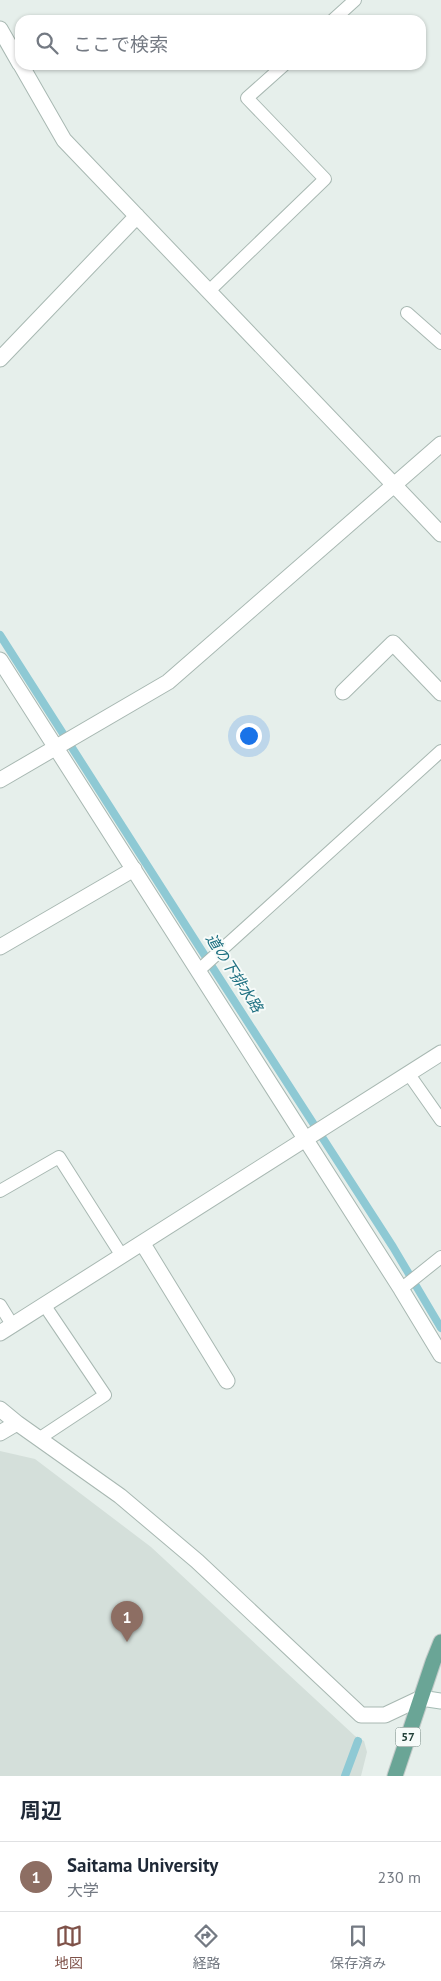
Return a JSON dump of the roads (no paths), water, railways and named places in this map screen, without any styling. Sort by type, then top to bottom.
[{"type":"main road","name":"57","points":[[395,1776],[441,1642]]},
{"type":"street","points":[[0,29],[15,55]]},
{"type":"street","points":[[23,70],[64,140],[441,534]]},
{"type":"street","points":[[0,359],[137,216]]},
{"type":"street","points":[[0,780],[168,682],[441,444]]},
{"type":"street","points":[[343,692],[393,643],[441,693]]},
{"type":"street","points":[[0,660],[401,1289],[441,1355]]},
{"type":"street","points":[[0,947],[134,869]]},
{"type":"street","points":[[7,1330],[441,1053]]},
{"type":"street","points":[[143,1244],[227,1381]]},
{"type":"street","points":[[0,1409],[120,1496],[197,1561],[361,1715],[385,1715],[421,1698],[441,1701]]},
{"type":"street","points":[[0,1433],[17,1423]]},
{"type":"lane","points":[[338,15],[355,0]]},
{"type":"lane","points":[[208,290],[325,180],[247,98],[278,70]]},
{"type":"lane","points":[[407,313],[441,343]]},
{"type":"lane","points":[[198,971],[441,751]]},
{"type":"lane","points":[[408,1073],[441,1120]]},
{"type":"lane","points":[[0,1191],[59,1157],[122,1256]]},
{"type":"lane","points":[[401,1289],[441,1257]]},
{"type":"lane","points":[[0,1305],[7,1330]]},
{"type":"lane","points":[[40,1438],[105,1395],[45,1306]]},
{"type":"waterway","name":"道の下排水路","points":[[0,635],[393,1247],[441,1328]]},
{"type":"waterway","name":"道の下排水路","points":[[345,1776],[358,1741]]},
{"type":"place","name":"Saitama University","points":[[127,1642]]}]
